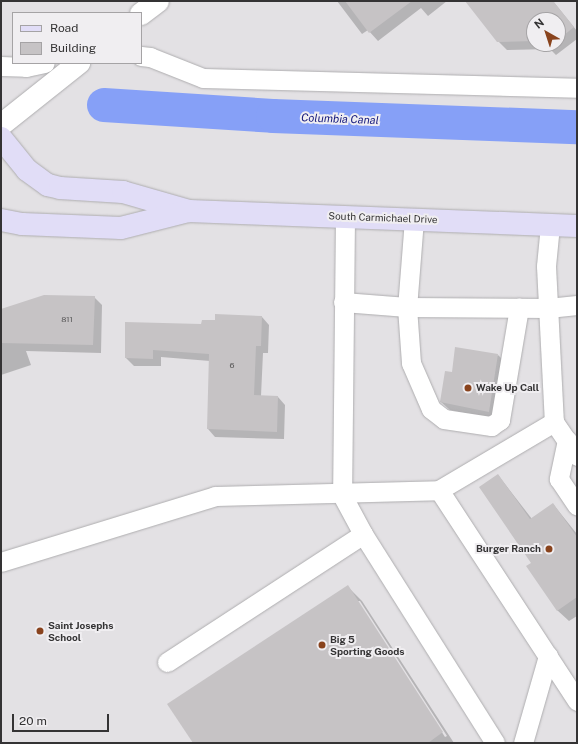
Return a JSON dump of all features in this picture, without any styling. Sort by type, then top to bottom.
[{"type":"main road","name":"South Carmichael Drive","points":[[1,138],[27,170],[48,185],[60,188],[123,192],[189,211],[577,226]]},
{"type":"main road","name":"South Carmichael Drive","points":[[1,220],[22,224],[121,228],[189,211]]},
{"type":"street","points":[[142,13],[158,1]]},
{"type":"street","points":[[1,124],[78,64]]},
{"type":"lane","points":[[142,56],[150,57],[203,78],[577,88]]},
{"type":"lane","points":[[1,66],[26,67],[40,64]]},
{"type":"lane","points":[[345,217],[342,495],[363,534],[494,743]]},
{"type":"lane","points":[[414,220],[407,307],[411,363],[431,409],[444,419],[492,426],[500,420],[504,408],[518,308]]},
{"type":"lane","points":[[550,225],[546,266],[554,422],[577,456]]},
{"type":"lane","points":[[343,302],[407,307],[548,308],[577,305]]},
{"type":"lane","points":[[1,562],[215,496],[342,495],[439,490],[554,422]]},
{"type":"lane","points":[[567,440],[559,479],[577,506]]},
{"type":"lane","points":[[439,490],[548,656],[574,689]]},
{"type":"lane","points":[[167,662],[363,534]]},
{"type":"lane","points":[[523,743],[548,656]]},
{"type":"building","points":[[345,1],[412,1],[369,33]]},
{"type":"building","points":[[465,1],[553,1],[562,12],[526,12],[526,41],[497,42]]},
{"type":"building","points":[[566,17],[574,27],[566,34]]},
{"type":"building","points":[[44,295],[95,296],[93,345],[1,343],[1,309]]},
{"type":"building","points":[[215,314],[262,316],[261,346],[256,346],[254,395],[278,396],[277,432],[207,429],[209,354],[153,350],[153,359],[125,358],[125,322],[201,324],[202,320],[215,320]]},
{"type":"building","name":"Wake Up Call","points":[[455,347],[498,354],[489,412],[440,402],[445,371],[452,372]]},
{"type":"building","name":"Burger Ranch","points":[[498,474],[530,519],[553,503],[577,537],[577,597],[557,611],[526,566],[531,563],[479,487]]},
{"type":"building","name":"Big 5 Sporting Goods","points":[[348,585],[443,732],[428,743],[193,743],[167,704]]},
{"type":"waterway","name":"Columbia Canal","points":[[104,105],[273,116],[577,127]]},
{"type":"place","name":"Wake Up Call","points":[[468,388]]},
{"type":"place","name":"Burger Ranch","points":[[549,549]]},
{"type":"place","name":"Saint Josephs School","points":[[40,631]]},
{"type":"place","name":"Big 5 Sporting Goods","points":[[322,645]]}]
